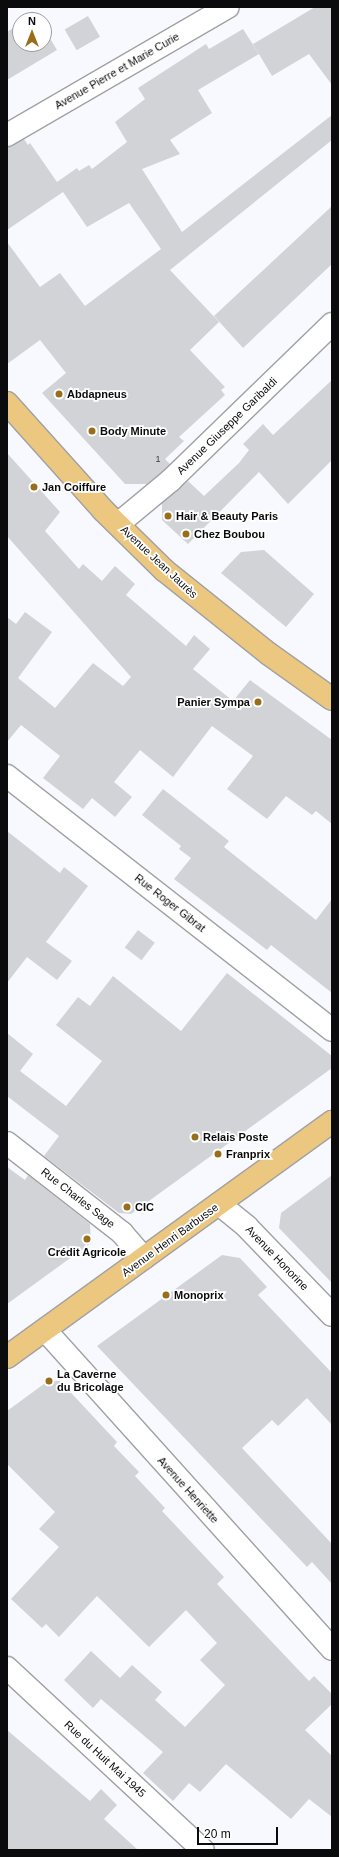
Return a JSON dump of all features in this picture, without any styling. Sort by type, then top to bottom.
[{"type":"main road","name":"Avenue Jean Jaurès","points":[[7,403],[118,524],[180,584],[268,654],[332,699]]},
{"type":"main road","name":"Avenue Henri Barbusse","points":[[7,1357],[332,1122]]},
{"type":"street","name":"Avenue Pierre et Marie Curie","points":[[7,135],[228,7]]},
{"type":"street","name":"Avenue Giuseppe Garibaldi","points":[[118,524],[171,480],[332,324]]},
{"type":"street","name":"Rue Roger Gibrat","points":[[7,776],[332,1030]]},
{"type":"street","name":"Rue Charles Sage","points":[[7,1143],[122,1233],[144,1258]]},
{"type":"street","name":"Avenue Honorine","points":[[219,1204],[247,1227],[332,1315]]},
{"type":"street","name":"Avenue Henriette","points":[[45,1330],[332,1649]]},
{"type":"street","name":"Rue du Huit Mai 1945","points":[[7,1668],[203,1850]]},
{"type":"building","points":[[315,7],[332,7],[332,85],[309,54],[272,76],[253,44]]},
{"type":"building","points":[[88,16],[100,37],[77,50],[65,30]]},
{"type":"building","points":[[12,29],[12,52],[52,52],[52,42],[57,50],[7,80],[7,32]]},
{"type":"building","points":[[243,29],[259,54],[198,90],[212,113],[170,140],[180,154],[142,169],[182,232],[332,115],[332,140],[170,270],[219,322],[190,350],[225,387],[221,390],[225,395],[179,437],[184,441],[165,459],[170,464],[163,471],[147,484],[125,484],[42,393],[66,373],[40,340],[7,364],[7,242],[40,287],[60,273],[85,306],[161,249],[129,203],[87,227],[63,192],[7,230],[7,147],[24,139],[28,145],[30,143],[57,182],[77,168],[79,171],[89,165],[92,169],[127,142],[115,122],[145,99],[138,88],[206,44],[209,49]]},
{"type":"building","points":[[332,206],[332,264],[243,348],[214,316]]},
{"type":"building","points":[[332,380],[332,460],[288,504],[259,472],[188,544],[162,520],[162,503],[188,481],[204,496],[239,463],[249,450],[243,444],[263,424],[273,435]]},
{"type":"building","points":[[7,453],[60,512],[45,531],[79,569],[83,564],[102,581],[115,566],[135,584],[126,595],[186,646],[194,635],[210,649],[193,669],[233,701],[250,680],[332,740],[332,824],[316,811],[312,815],[286,796],[267,819],[227,789],[253,756],[212,726],[173,777],[140,750],[114,782],[132,797],[115,817],[92,798],[83,809],[43,778],[60,756],[21,725],[7,742],[7,617],[16,624],[25,612],[52,632],[18,678],[55,708],[93,663],[123,686],[131,677],[7,536]]},
{"type":"building","points":[[264,550],[314,594],[286,627],[221,573],[241,552]]},
{"type":"building","points":[[163,789],[229,841],[224,847],[316,920],[332,899],[332,993],[271,945],[267,950],[174,879],[191,858],[179,849],[181,846],[142,815]]},
{"type":"building","points":[[7,831],[60,873],[64,867],[88,886],[46,942],[72,961],[57,980],[27,957],[7,983]]},
{"type":"building","points":[[138,930],[155,943],[142,960],[125,948]]},
{"type":"building","points":[[227,973],[332,1056],[332,1068],[131,1214],[119,1213],[44,1156],[59,1136],[7,1096],[7,1033],[33,1054],[20,1071],[66,1106],[102,1061],[56,1025],[78,997],[90,1006],[113,976],[181,1031]]},
{"type":"building","points":[[7,1167],[25,1180],[28,1175],[90,1224],[91,1243],[7,1304]]},
{"type":"building","points":[[332,1175],[332,1283],[279,1228],[281,1213]]},
{"type":"building","points":[[222,1255],[240,1258],[267,1287],[258,1295],[332,1373],[332,1425],[307,1398],[278,1426],[272,1420],[242,1448],[332,1544],[332,1584],[312,1562],[307,1567],[97,1346]]},
{"type":"building","points":[[48,1381],[60,1381],[117,1442],[114,1446],[139,1472],[135,1476],[165,1508],[162,1511],[224,1577],[217,1584],[309,1681],[314,1676],[332,1694],[332,1704],[305,1730],[332,1756],[332,1817],[309,1799],[291,1819],[226,1764],[200,1792],[189,1783],[173,1801],[143,1773],[163,1752],[101,1699],[93,1708],[64,1680],[91,1651],[120,1678],[132,1665],[162,1692],[155,1700],[185,1727],[225,1685],[200,1660],[217,1643],[186,1610],[149,1647],[97,1596],[59,1637],[46,1624],[42,1628],[11,1599],[59,1547],[39,1529],[55,1512],[7,1464],[7,1411]]},
{"type":"building","points":[[7,1730],[90,1801],[101,1789],[117,1805],[104,1819],[138,1850],[7,1850]]},
{"type":"place","name":"Abdapneus","points":[[59,394]]},
{"type":"place","name":"Body Minute","points":[[92,431]]},
{"type":"place","name":"Jan Coiffure","points":[[34,487]]},
{"type":"place","name":"Hair & Beauty Paris","points":[[168,516]]},
{"type":"place","name":"Chez Boubou","points":[[186,534]]},
{"type":"place","name":"Panier Sympa","points":[[258,702]]},
{"type":"place","name":"Relais Poste","points":[[195,1137]]},
{"type":"place","name":"Franprix","points":[[218,1154]]},
{"type":"place","name":"CIC","points":[[127,1207]]},
{"type":"place","name":"Crédit Agricole","points":[[87,1239]]},
{"type":"place","name":"Monoprix","points":[[166,1295]]},
{"type":"place","name":"La Caverne du Bricolage","points":[[49,1381]]}]
